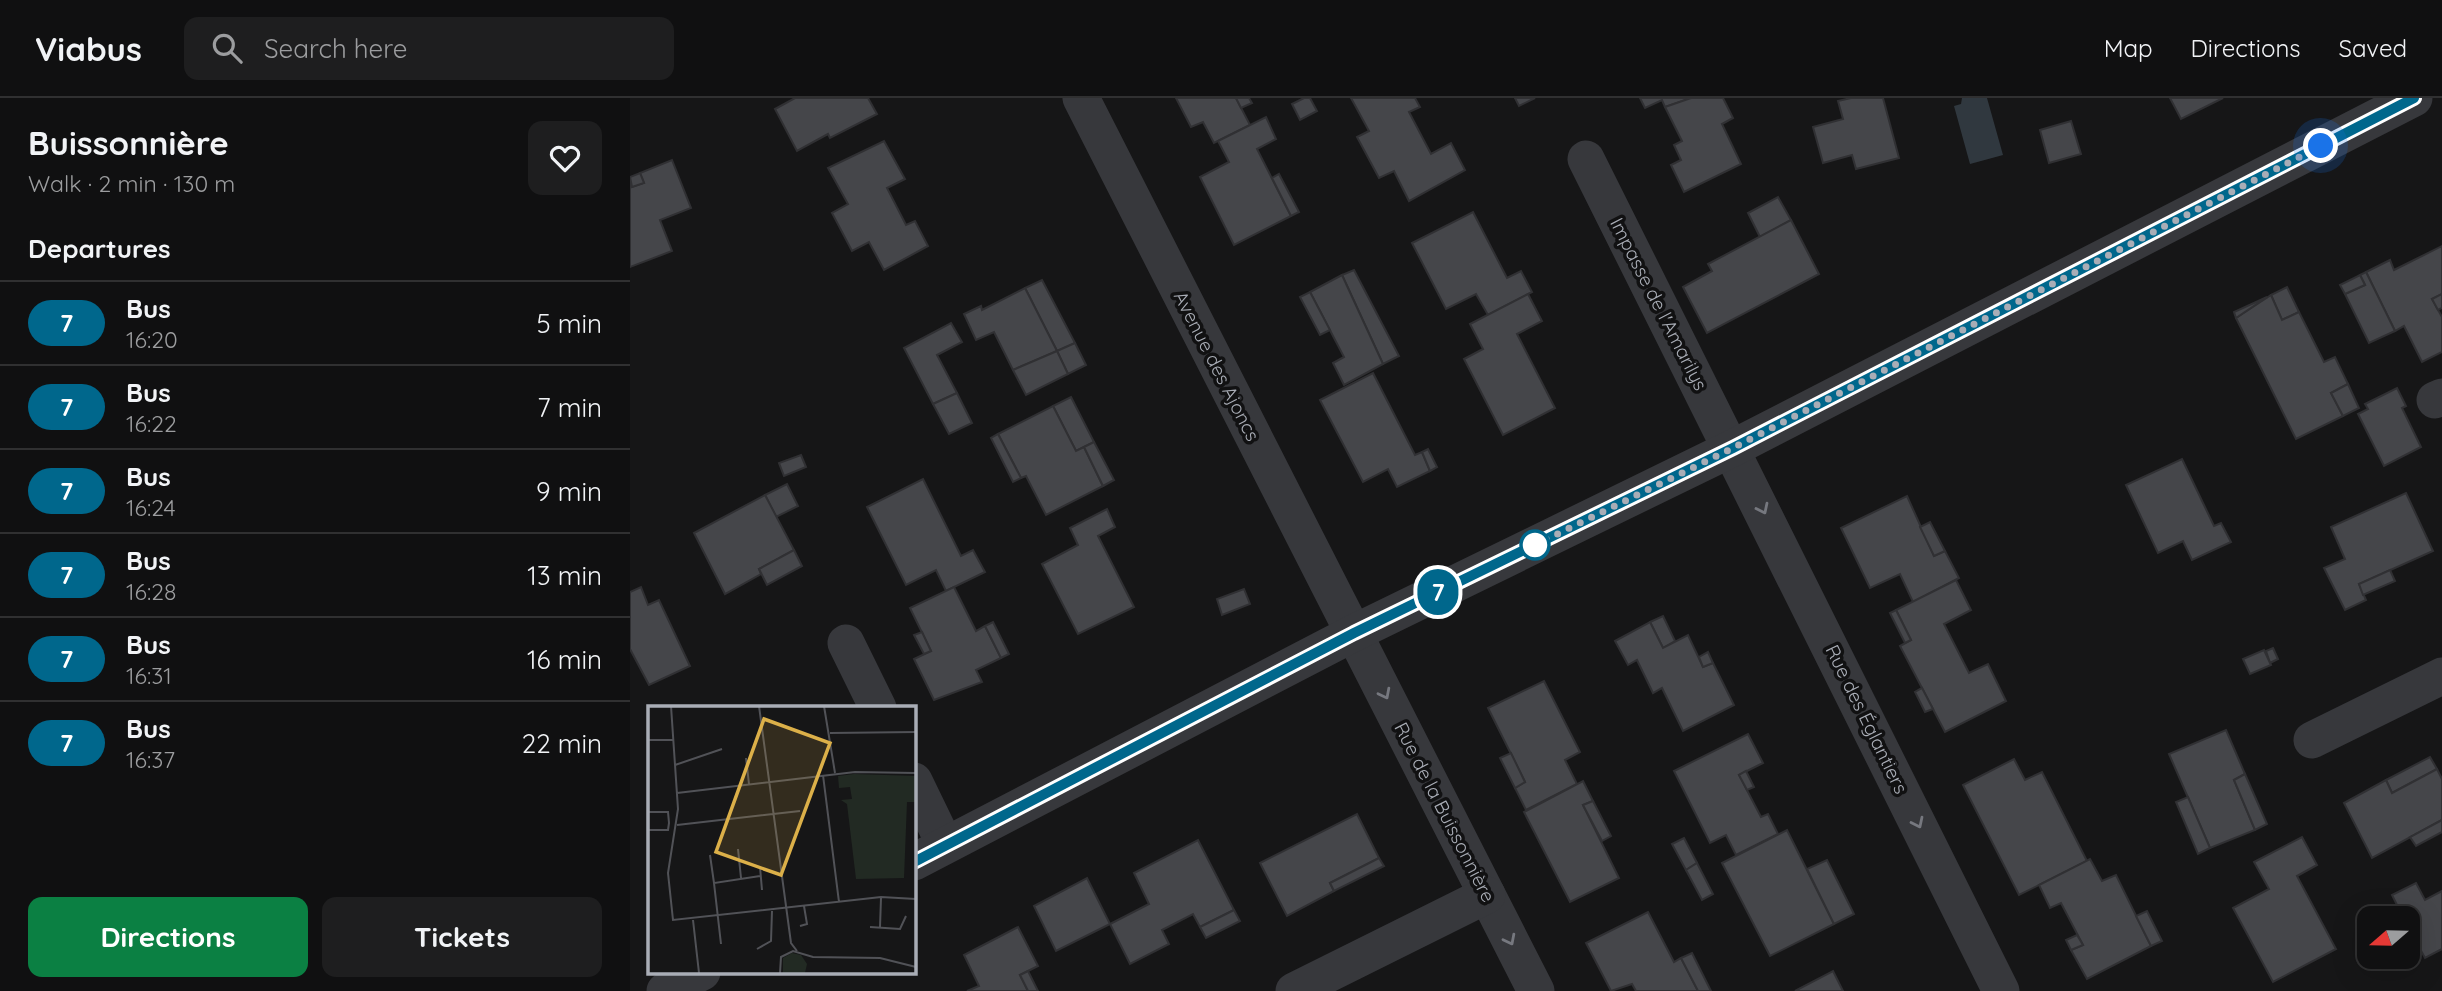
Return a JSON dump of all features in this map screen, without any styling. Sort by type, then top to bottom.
[{"type":"street","name":"Avenue des Ajoncs","points":[[1081,98],[1354,633]]},
{"type":"street","points":[[915,786],[929,854],[1354,633],[1733,448],[2414,98]]},
{"type":"street","name":"Impasse de l'Amarilys","points":[[1586,159],[1733,448]]},
{"type":"street","name":"Rue des Églantiers","points":[[1733,448],[2001,991]]},
{"type":"street","name":"Rue de la Buissonnière","points":[[1354,633],[1536,991]]},
{"type":"street","points":[[846,643],[877,706]]},
{"type":"street","points":[[2312,740],[2442,676]]},
{"type":"street","points":[[1294,991],[1487,895]]},
{"type":"street","points":[[666,991],[698,974]]},
{"type":"shaded area","points":[[1962,98],[1987,98],[2003,155],[1970,164],[1954,106],[1961,104]]},
{"type":"building","points":[[795,98],[868,98],[877,114],[830,138],[828,134],[797,151],[775,109]]},
{"type":"building","points":[[1176,98],[1236,98],[1250,125],[1214,143],[1203,122],[1191,127]]},
{"type":"building","points":[[1236,98],[1249,98],[1252,103],[1241,108]]},
{"type":"building","points":[[1310,98],[1317,111],[1300,120],[1292,104]]},
{"type":"building","points":[[1351,98],[1415,98],[1420,107],[1409,112],[1431,154],[1451,143],[1465,170],[1409,201],[1394,171],[1379,178],[1357,137],[1369,131]]},
{"type":"building","points":[[1515,98],[1535,98],[1519,106]]},
{"type":"building","points":[[1640,98],[1691,98],[1665,107],[1662,100],[1645,108]]},
{"type":"building","points":[[1691,98],[1723,98],[1733,118],[1722,124],[1741,164],[1684,192],[1671,165],[1681,160],[1674,145],[1682,141],[1665,107]]},
{"type":"building","points":[[1851,98],[1883,98],[1899,158],[1856,169],[1852,155],[1823,163],[1813,127],[1843,119],[1838,101]]},
{"type":"building","points":[[2170,98],[2223,98],[2181,119]]},
{"type":"building","points":[[1266,117],[1276,139],[1257,149],[1291,216],[1234,245],[1200,177],[1229,162],[1218,141]]},
{"type":"building","points":[[2071,121],[2081,154],[2049,163],[2040,130]]},
{"type":"building","points":[[884,141],[905,179],[887,188],[906,225],[915,221],[928,246],[884,270],[869,242],[852,251],[832,213],[848,204],[828,168]]},
{"type":"building","points":[[672,160],[691,208],[660,220],[672,251],[630,267],[630,181],[632,187],[644,183],[640,173]]},
{"type":"building","points":[[640,173],[644,183],[632,187],[630,177]]},
{"type":"building","points":[[1279,174],[1299,212],[1291,216],[1272,178]]},
{"type":"building","points":[[1778,197],[1791,220],[1760,237],[1748,213]]},
{"type":"building","points":[[1473,212],[1507,278],[1521,271],[1532,292],[1488,315],[1476,294],[1446,309],[1412,243]]},
{"type":"building","points":[[1791,220],[1819,274],[1707,333],[1683,287],[1712,271],[1708,264]]},
{"type":"building","points":[[2442,246],[2442,294],[2432,299],[2442,317],[2442,352],[2422,362],[2404,326],[2395,331],[2366,272],[2390,260],[2394,270]]},
{"type":"building","points":[[1354,270],[1399,356],[1383,364],[1342,275]]},
{"type":"building","points":[[2366,272],[2395,331],[2369,343],[2345,294],[2365,285],[2360,275]]},
{"type":"building","points":[[1342,275],[1383,364],[1344,385],[1333,363],[1344,357],[1310,292]]},
{"type":"building","points":[[2360,275],[2365,285],[2345,294],[2340,285]]},
{"type":"building","points":[[1042,280],[1075,343],[1057,351],[1025,288]]},
{"type":"building","points":[[2287,287],[2299,312],[2282,320],[2271,295]]},
{"type":"building","points":[[1025,288],[1057,351],[1013,370],[994,332],[976,340],[964,314],[981,306],[982,310]]},
{"type":"building","points":[[1310,292],[1330,330],[1320,335],[1300,297]]},
{"type":"building","points":[[1528,294],[1542,321],[1517,334],[1555,408],[1503,435],[1464,359],[1483,349],[1470,324]]},
{"type":"building","points":[[2442,294],[2442,308],[2438,310],[2432,299]]},
{"type":"building","points":[[2271,295],[2282,320],[2299,312],[2324,362],[2335,357],[2348,384],[2331,393],[2343,416],[2296,439],[2236,318]]},
{"type":"building","points":[[2267,297],[2236,318],[2234,312]]},
{"type":"building","points":[[951,323],[962,342],[937,355],[957,393],[933,404],[904,348]]},
{"type":"building","points":[[1075,343],[1086,365],[1068,374],[1057,351]]},
{"type":"building","points":[[1057,351],[1068,374],[1026,395],[1013,370]]},
{"type":"building","points":[[1373,373],[1415,455],[1422,452],[1430,471],[1397,487],[1388,469],[1363,482],[1320,400]]},
{"type":"building","points":[[2348,384],[2359,408],[2343,416],[2331,393]]},
{"type":"building","points":[[2397,388],[2406,406],[2402,408],[2421,447],[2384,466],[2358,414],[2368,409],[2365,404]]},
{"type":"building","points":[[957,393],[972,423],[949,434],[933,404]]},
{"type":"building","points":[[1071,397],[1094,442],[1076,451],[1053,406]]},
{"type":"building","points":[[1053,406],[1076,451],[1084,447],[1103,486],[1046,515],[1026,476],[1021,478],[998,434]]},
{"type":"building","points":[[998,434],[1021,478],[1013,482],[991,438]]},
{"type":"building","points":[[1094,442],[1114,480],[1103,486],[1084,447]]},
{"type":"building","points":[[1428,449],[1437,467],[1430,471],[1422,452]]},
{"type":"building","points":[[801,455],[806,467],[784,476],[779,463]]},
{"type":"building","points":[[2182,459],[2214,526],[2221,523],[2231,542],[2192,560],[2183,541],[2158,553],[2126,485]]},
{"type":"building","points":[[923,479],[961,556],[973,550],[985,572],[946,591],[936,570],[906,585],[867,507]]},
{"type":"building","points":[[787,484],[798,506],[776,517],[765,495]]},
{"type":"building","points":[[2406,493],[2433,551],[2359,584],[2366,600],[2345,610],[2324,568],[2345,559],[2331,527]]},
{"type":"building","points":[[765,495],[794,550],[759,569],[761,574],[725,594],[694,533]]},
{"type":"building","points":[[1907,496],[1934,556],[1945,551],[1959,578],[1913,602],[1900,574],[1870,588],[1841,528]]},
{"type":"building","points":[[1107,509],[1115,527],[1098,536],[1134,607],[1078,634],[1042,564],[1078,545],[1070,528]]},
{"type":"building","points":[[1930,522],[1945,551],[1934,556],[1920,527]]},
{"type":"building","points":[[794,550],[802,566],[767,585],[759,569]]},
{"type":"building","points":[[2390,570],[2395,581],[2363,595],[2359,584]]},
{"type":"building","points":[[1956,580],[1971,610],[1944,624],[1969,673],[1988,664],[2006,701],[1945,732],[1900,646],[1911,640],[1896,610]]},
{"type":"building","points":[[641,587],[648,605],[659,600],[690,666],[649,685],[630,649],[630,592]]},
{"type":"building","points":[[954,587],[976,631],[985,626],[1001,658],[976,670],[982,682],[934,700],[914,659],[931,651],[910,608]]},
{"type":"building","points":[[1244,589],[1250,604],[1222,615],[1217,599]]},
{"type":"building","points":[[1896,610],[1911,640],[1905,643],[1890,613]]},
{"type":"building","points":[[1663,616],[1675,641],[1663,648],[1650,622]]},
{"type":"building","points":[[993,622],[1009,654],[1001,658],[985,626]]},
{"type":"building","points":[[1650,622],[1663,648],[1688,635],[1703,667],[1713,663],[1734,705],[1683,731],[1662,688],[1653,693],[1637,660],[1628,665],[1615,641]]},
{"type":"building","points":[[922,632],[931,651],[924,654],[914,635]]},
{"type":"building","points":[[2273,648],[2278,659],[2270,663],[2266,651]]},
{"type":"building","points":[[2264,650],[2271,665],[2250,674],[2243,659]]},
{"type":"building","points":[[1708,652],[1713,663],[1703,667],[1699,657]]},
{"type":"building","points":[[1544,681],[1580,752],[1565,760],[1577,784],[1526,810],[1515,788],[1525,782],[1488,708]]},
{"type":"building","points":[[1922,688],[1933,709],[1925,712],[1915,692]]},
{"type":"building","points":[[2226,730],[2245,774],[2234,780],[2255,830],[2210,848],[2169,754]]},
{"type":"building","points":[[1748,734],[1763,763],[1739,775],[1761,817],[1768,814],[1778,834],[1736,855],[1726,835],[1710,843],[1674,771]]},
{"type":"building","points":[[1511,753],[1525,782],[1515,788],[1500,758]]},
{"type":"building","points":[[2430,757],[2437,769],[2392,793],[2386,780]]},
{"type":"building","points":[[2014,759],[2025,780],[2042,772],[2087,861],[2019,895],[1963,785]]},
{"type":"building","points":[[2437,769],[2442,779],[2442,820],[2372,858],[2344,803],[2386,780],[2392,793]]},
{"type":"building","points":[[1746,771],[1754,787],[1747,790],[1739,775]]},
{"type":"building","points":[[2245,774],[2267,824],[2255,830],[2234,780]]},
{"type":"building","points":[[1583,781],[1593,801],[1583,805],[1619,878],[1570,902],[1524,812]]},
{"type":"building","points":[[2188,797],[2210,848],[2198,854],[2176,802]]},
{"type":"building","points":[[1593,801],[1611,836],[1602,841],[1583,805]]},
{"type":"building","points":[[1357,814],[1379,858],[1330,883],[1334,891],[1287,916],[1260,863]]},
{"type":"building","points":[[2442,820],[2442,832],[2416,846],[2410,837]]},
{"type":"building","points":[[1787,830],[1834,924],[1770,956],[1722,863]]},
{"type":"building","points":[[2302,837],[2317,865],[2297,876],[2336,949],[2273,982],[2233,908],[2269,889],[2254,862]]},
{"type":"building","points":[[1684,838],[1697,863],[1686,870],[1672,844]]},
{"type":"building","points":[[1198,840],[1234,910],[1200,927],[1193,914],[1162,930],[1169,944],[1130,964],[1110,924],[1149,904],[1134,873]]},
{"type":"building","points":[[1379,858],[1384,866],[1334,891],[1330,883]]},
{"type":"building","points":[[2090,859],[2102,881],[2116,875],[2151,946],[2087,979],[2071,950],[2083,945],[2061,903],[2050,908],[2039,885]]},
{"type":"building","points":[[1827,860],[1854,914],[1834,924],[1807,869]]},
{"type":"building","points":[[1697,863],[1713,894],[1702,900],[1686,870]]},
{"type":"building","points":[[1087,878],[1110,924],[1056,951],[1034,906]]},
{"type":"building","points":[[2416,883],[2425,900],[2442,891],[2442,949],[2425,958],[2420,949],[2420,906],[2398,906],[2392,895]]},
{"type":"building","points":[[1234,910],[1240,921],[1206,938],[1200,927]]},
{"type":"building","points":[[2147,911],[2162,941],[2151,946],[2136,916]]},
{"type":"building","points":[[1648,912],[1674,962],[1681,958],[1698,991],[1636,991],[1632,984],[1611,991],[1586,943]]},
{"type":"building","points":[[1018,927],[1038,966],[1020,975],[1028,991],[967,991],[979,986],[964,955]]},
{"type":"building","points":[[2077,935],[2083,945],[2071,950],[2066,940]]},
{"type":"building","points":[[1692,953],[1711,991],[1698,991],[1681,958]]},
{"type":"building","points":[[1028,971],[1038,991],[1028,991],[1020,975]]},
{"type":"building","points":[[1833,971],[1843,991],[1795,991]]},
{"type":"bus line","name":"7","points":[[915,861],[1354,633],[1733,448],[2414,98]]},
{"type":"route","points":[[1535,545],[1733,448],[2321,146]]}]
